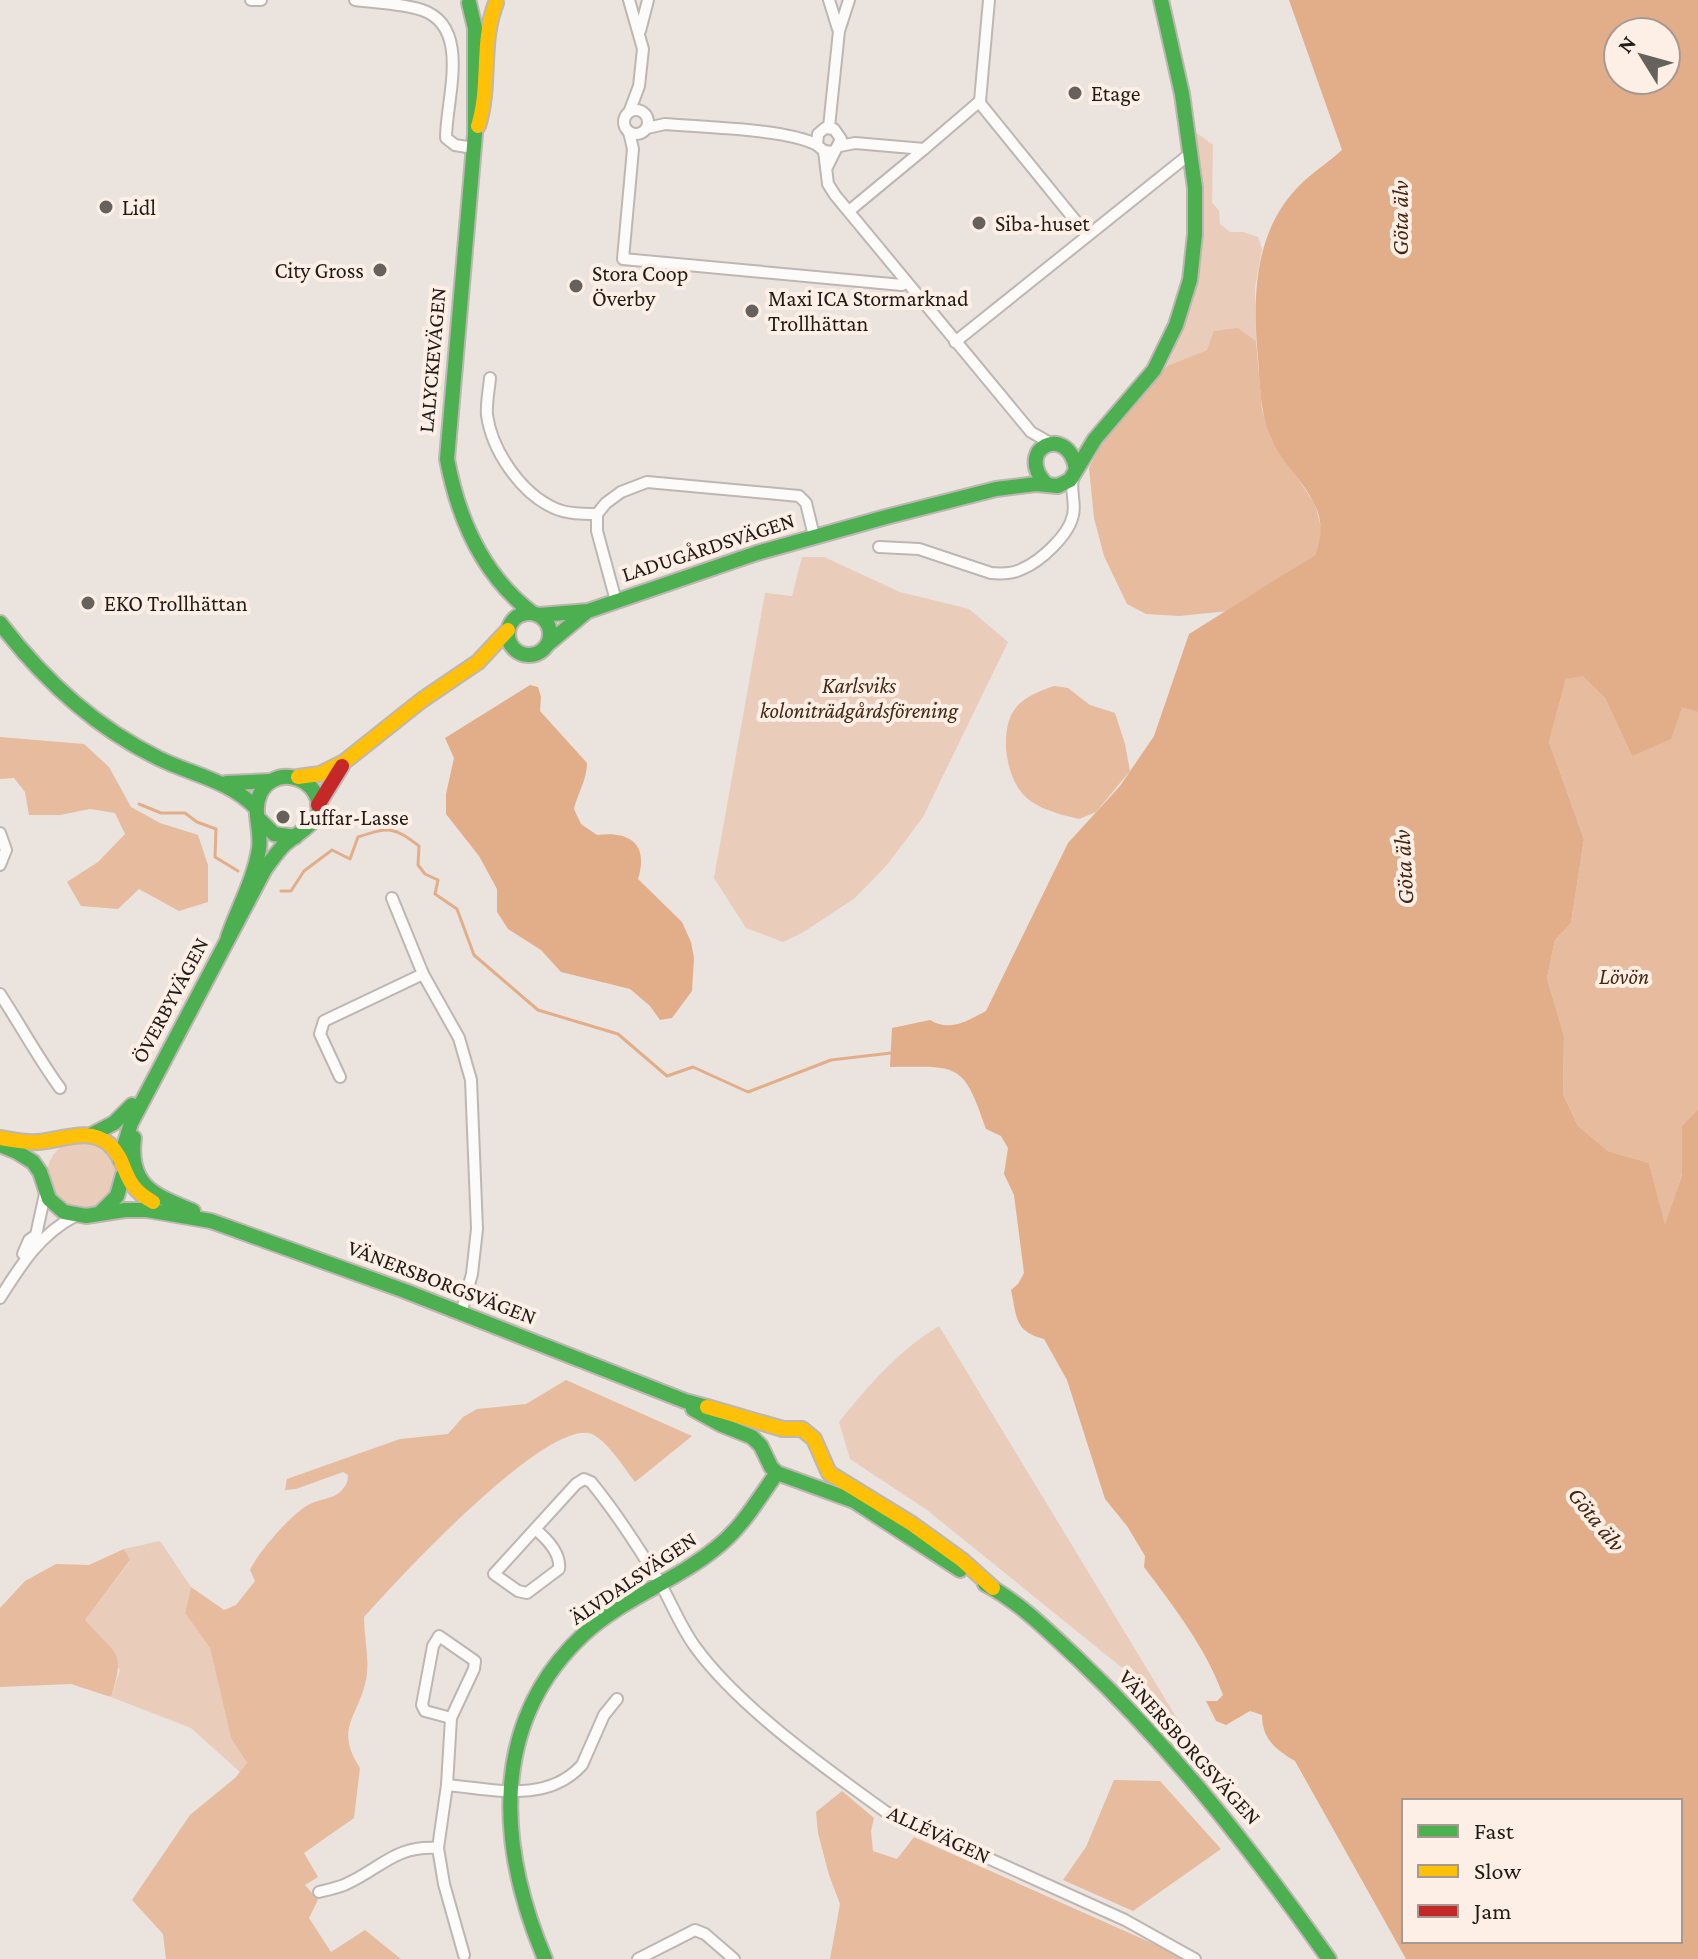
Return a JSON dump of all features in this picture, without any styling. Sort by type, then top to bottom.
[{"type":"main road","points":[[1099,434],[1059,445],[1036,458],[1036,475],[1051,485],[1064,484],[1075,472],[1099,434],[1141,388],[1161,357],[1178,322],[1190,282],[1196,244],[1197,189],[1161,0]]},
{"type":"main road","points":[[467,1],[475,28],[474,141]]},
{"type":"main road","points":[[467,1],[485,6],[500,1]]},
{"type":"main road","points":[[474,141],[483,107],[487,72],[487,22],[500,1]]},
{"type":"main road","name":"LALYCKEVÄGEN","points":[[474,141],[447,459],[452,491],[463,519],[497,580],[515,602],[535,614]]},
{"type":"main road","points":[[1059,445],[1075,456],[1075,472]]},
{"type":"main road","name":"LADUGÅRDSVÄGEN","points":[[1008,487],[1027,472],[1036,458]]},
{"type":"main road","name":"LADUGÅRDSVÄGEN","points":[[297,777],[320,774],[344,762],[422,700],[478,662],[519,615],[562,615],[588,611],[748,555],[814,536],[1008,487],[1051,485]]},
{"type":"main road","name":"LALYCKEVÄGEN","points":[[497,580],[506,607],[508,628]]},
{"type":"main road","name":"LADUGÅRDSVÄGEN","points":[[478,662],[519,653],[538,653],[588,611]]},
{"type":"main road","points":[[535,614],[549,627],[549,643]]},
{"type":"main road","points":[[0,623],[37,667],[101,723],[159,758],[222,782],[243,794],[272,834],[295,837]]},
{"type":"main road","points":[[508,628],[511,645],[519,653]]},
{"type":"main road","name":"LADUGÅRDSVÄGEN","points":[[318,805],[344,762]]},
{"type":"main road","points":[[222,782],[297,777],[312,788],[318,805]]},
{"type":"main road","name":"ÖVERBYVÄGEN","points":[[228,937],[260,845],[258,814],[261,790],[271,781]]},
{"type":"main road","name":"ÖVERBYVÄGEN","points":[[101,1212],[117,1196],[125,1136],[228,937],[265,869],[284,845],[311,827],[318,805]]},
{"type":"main road","points":[[173,1047],[167,1071],[136,1132],[132,1165],[145,1187],[211,1221]]},
{"type":"main road","name":"ÖVERBYVÄGEN","points":[[91,1135],[124,1117],[151,1083]]},
{"type":"main road","points":[[0,1138],[37,1143],[91,1135]]},
{"type":"main road","name":"VÄNERSBORGSVÄGEN","points":[[91,1135],[108,1143],[135,1191],[179,1214]]},
{"type":"main road","points":[[60,1141],[46,1155],[41,1173],[45,1194],[57,1208],[75,1216]]},
{"type":"main road","points":[[0,1145],[27,1157],[41,1173]]},
{"type":"main road","name":"VÄNERSBORGSVÄGEN","points":[[75,1216],[126,1210],[179,1214],[211,1221],[461,1313],[685,1401],[783,1429],[796,1427],[807,1432],[814,1439],[829,1473],[912,1524],[962,1560],[1095,1675],[1163,1744],[1249,1847],[1329,1959]]},
{"type":"main road","name":"VÄNERSBORGSVÄGEN","points":[[685,1401],[694,1410],[752,1437],[777,1473],[854,1501],[993,1588]]},
{"type":"main road","points":[[767,1455],[771,1439],[783,1429]]},
{"type":"main road","points":[[796,1478],[812,1469],[818,1451]]},
{"type":"main road","name":"ÄLVDALSVÄGEN","points":[[545,1959],[522,1902],[508,1830],[512,1764],[528,1711],[562,1657],[599,1622],[717,1548],[743,1524],[777,1473]]},
{"type":"street","points":[[251,0],[261,0]]},
{"type":"street","points":[[355,0],[421,10],[442,22],[453,46],[446,138],[455,145],[474,141]]},
{"type":"street","points":[[629,0],[643,49],[639,86],[624,121],[639,131],[665,124],[802,137],[831,145],[855,143],[924,149]]},
{"type":"street","points":[[635,0],[646,0],[640,33]]},
{"type":"street","points":[[839,31],[830,0],[848,0],[839,31],[824,130],[831,145],[826,169],[828,184],[1031,432],[1059,445]]},
{"type":"street","points":[[849,211],[979,102],[989,0]]},
{"type":"street","points":[[639,86],[645,113],[633,149],[623,259],[902,285],[906,282]]},
{"type":"street","points":[[979,102],[1087,235]]},
{"type":"street","points":[[630,110],[645,113],[665,124]]},
{"type":"street","points":[[802,137],[824,130]]},
{"type":"street","points":[[824,130],[831,145]]},
{"type":"street","points":[[955,342],[1191,153]]},
{"type":"street","points":[[490,378],[486,411],[490,429],[510,469],[534,495],[555,509],[568,513],[597,514]]},
{"type":"street","points":[[1031,432],[1036,458]]},
{"type":"street","points":[[879,547],[919,549],[991,573],[1022,570],[1068,527],[1074,512],[1071,494],[1075,472]]},
{"type":"street","name":"LADUGÅRDSVÄGEN","points":[[616,601],[597,531],[597,514],[621,492],[647,482],[799,496],[806,503],[814,536]]},
{"type":"street","points":[[1051,485],[1071,494]]},
{"type":"street","points":[[0,833],[6,850],[0,865]]},
{"type":"street","points":[[392,898],[423,974],[459,1038],[471,1080],[477,1229],[472,1274],[461,1313]]},
{"type":"street","points":[[340,1077],[320,1034],[324,1021],[423,974]]},
{"type":"street","points":[[0,994],[23,1029],[35,1055],[60,1088]]},
{"type":"street","points":[[13,1278],[29,1240],[36,1235],[45,1194]]},
{"type":"street","points":[[0,1298],[36,1244],[51,1229],[75,1216]]},
{"type":"street","name":"ALLÉVÄGEN","points":[[535,1529],[576,1484],[584,1479],[591,1482],[621,1520],[695,1646],[724,1680],[776,1727],[886,1812],[1125,1920],[1195,1959]]},
{"type":"street","points":[[535,1529],[546,1538],[560,1561],[559,1569],[527,1593],[518,1591],[494,1574],[535,1529]]},
{"type":"street","points":[[451,1718],[425,1711],[422,1705],[433,1646],[439,1636],[475,1661],[451,1718],[447,1785],[438,1848],[444,1884],[464,1955]]},
{"type":"street","points":[[447,1785],[540,1790],[576,1772],[604,1715],[617,1699]]},
{"type":"street","points":[[319,1892],[346,1884],[401,1852],[414,1848],[438,1848]]},
{"type":"street","points":[[638,1959],[695,1930],[705,1934],[734,1959]]},
{"type":"green space","points":[[1193,133],[1213,145],[1212,202],[1219,211],[1220,224],[1230,232],[1258,237],[1262,249],[1255,288],[1256,341],[1238,328],[1207,350],[1167,366],[1189,307],[1200,252],[1202,195]]},
{"type":"green space","points":[[1238,328],[1256,341],[1262,410],[1271,439],[1315,504],[1323,535],[1315,555],[1229,611],[1179,616],[1146,614],[1127,604],[1104,556],[1094,518],[1089,468],[1100,446],[1167,366],[1207,350],[1214,331]]},
{"type":"green space","name":"Karlsviks koloniträdgårdsförening","points":[[802,557],[824,557],[900,592],[969,609],[1008,642],[923,817],[887,865],[855,898],[783,942],[746,928],[714,878],[765,593],[792,596]]},
{"type":"green space","name":"Lövön","points":[[1583,675],[1605,698],[1632,756],[1682,706],[1698,712],[1698,1109],[1682,1126],[1682,1174],[1665,1227],[1649,1163],[1608,1151],[1578,1126],[1563,1094],[1564,1036],[1547,978],[1555,940],[1571,923],[1584,839],[1549,742],[1566,679]]},
{"type":"green space","points":[[1054,686],[1068,688],[1090,705],[1115,713],[1125,744],[1130,771],[1096,812],[1079,819],[1046,809],[1024,796],[1016,785],[1007,758],[1006,735],[1016,707],[1032,695]]},
{"type":"green space","points":[[0,737],[84,744],[109,767],[131,807],[160,823],[198,835],[208,865],[208,902],[179,911],[139,889],[118,909],[81,906],[67,882],[98,862],[125,834],[115,813],[90,809],[60,815],[29,815],[25,792],[14,778],[0,779]]},
{"type":"green space","points":[[82,1140],[107,1150],[117,1175],[107,1200],[82,1210],[57,1200],[47,1175],[57,1150]]},
{"type":"green space","points":[[939,1326],[1201,1758],[1136,1679],[927,1510],[850,1459],[839,1422],[897,1357]]},
{"type":"green space","points":[[566,1380],[692,1436],[635,1482],[602,1441],[589,1433],[567,1437],[538,1453],[505,1478],[437,1540],[364,1617],[367,1673],[348,1733],[352,1754],[360,1768],[354,1818],[304,1853],[318,1877],[305,1885],[318,1900],[309,1918],[331,1952],[365,1930],[401,1959],[166,1959],[163,1934],[132,1900],[190,1815],[235,1778],[247,1763],[231,1738],[210,1648],[185,1613],[191,1587],[224,1610],[236,1605],[255,1581],[250,1570],[254,1562],[277,1533],[303,1508],[340,1492],[348,1475],[343,1472],[285,1490],[287,1479],[400,1439],[448,1434],[463,1417],[477,1409],[526,1404]]},
{"type":"green space","points":[[160,1541],[191,1587],[185,1613],[210,1648],[231,1738],[247,1763],[240,1772],[191,1728],[111,1697],[120,1670],[85,1620],[130,1561],[124,1549]]},
{"type":"green space","points":[[124,1549],[130,1560],[85,1620],[111,1647],[118,1661],[111,1697],[71,1684],[0,1687],[0,1608],[25,1581],[56,1564],[89,1565]]},
{"type":"green space","points":[[1114,1780],[1160,1781],[1221,1849],[1133,1911],[1063,1880],[1086,1847]]},
{"type":"green space","points":[[842,1791],[874,1818],[871,1831],[873,1851],[897,1859],[914,1837],[1163,1948],[1181,1959],[830,1959],[840,1904],[818,1833],[816,1812]]},
{"type":"water","name":"Göta älv","points":[[1289,0],[1698,0],[1698,712],[1682,707],[1671,739],[1632,756],[1605,698],[1583,676],[1566,679],[1549,742],[1584,839],[1571,923],[1555,940],[1547,978],[1564,1036],[1563,1094],[1578,1126],[1608,1151],[1649,1163],[1665,1225],[1682,1175],[1682,1126],[1698,1109],[1698,1959],[1406,1959],[1295,1761],[1276,1748],[1267,1737],[1262,1715],[1250,1711],[1226,1725],[1216,1721],[1206,1701],[1217,1701],[1223,1695],[1208,1661],[1144,1567],[1145,1556],[1127,1526],[1105,1499],[1067,1380],[1044,1339],[1027,1332],[1018,1322],[1011,1290],[1024,1273],[1014,1195],[1004,1174],[1008,1148],[1001,1136],[986,1129],[971,1091],[955,1072],[930,1067],[890,1067],[892,1028],[930,1020],[951,1025],[986,1011],[1068,843],[1120,786],[1154,736],[1189,634],[1315,555],[1320,520],[1308,492],[1270,436],[1260,388],[1256,310],[1260,263],[1275,219],[1287,199],[1342,150]]},
{"type":"water","points":[[530,685],[538,687],[540,711],[587,763],[574,809],[581,824],[597,835],[619,835],[634,842],[641,857],[638,879],[682,922],[691,942],[694,958],[692,991],[672,1018],[660,1020],[650,1006],[630,989],[561,972],[541,950],[508,929],[497,912],[497,889],[479,856],[446,814],[446,794],[454,758],[445,738]]},
{"type":"waterway","points":[[139,804],[161,813],[185,813],[197,822],[216,829],[215,857],[238,871]]},
{"type":"waterway","points":[[281,891],[291,891],[304,871],[332,850],[350,859],[358,837],[390,830],[419,846],[418,865],[425,874],[438,880],[435,894],[457,909],[474,955],[538,1010],[618,1034],[667,1076],[693,1067],[748,1092],[831,1060],[891,1053]]},
{"type":"traffic: fast","points":[[539,615],[588,611],[757,553],[996,489],[1036,484],[1058,486],[1070,480],[1095,439],[1154,370],[1176,325],[1190,280],[1195,234],[1195,188],[1182,94],[1161,0]]},
{"type":"traffic: fast","points":[[469,3],[475,28],[475,134],[447,459],[458,503],[475,544],[499,581],[531,612]]},
{"type":"traffic: fast","points":[[1046,484],[1037,471],[1036,460],[1039,451],[1046,446],[1054,444],[1063,447],[1071,455],[1076,469]]},
{"type":"traffic: fast","points":[[529,613],[544,619],[550,634],[544,649],[529,655],[514,649],[508,634],[514,619],[529,613]]},
{"type":"traffic: fast","points":[[549,643],[585,613]]},
{"type":"traffic: fast","points":[[0,623],[52,682],[113,732],[158,758],[222,784],[256,808]]},
{"type":"traffic: fast","points":[[120,1160],[131,1123],[265,869],[284,845],[316,817],[319,802],[315,793],[301,780],[290,777],[276,779],[268,783],[260,794],[257,807],[260,842],[257,860],[228,937]]},
{"type":"traffic: fast","points":[[226,783],[271,781]]},
{"type":"traffic: fast","points":[[260,820],[274,834],[295,837]]},
{"type":"traffic: fast","points":[[91,1135],[114,1123],[132,1105]]},
{"type":"traffic: fast","points":[[134,1138],[133,1154],[140,1178],[156,1194],[193,1211]]},
{"type":"traffic: fast","points":[[0,1145],[33,1162],[40,1172],[49,1199],[64,1212],[86,1216],[147,1210],[211,1221],[405,1291],[707,1407]]},
{"type":"traffic: fast","points":[[101,1212],[117,1196],[123,1175]]},
{"type":"traffic: fast","points":[[693,1409],[752,1437],[777,1473],[854,1501],[960,1570]]},
{"type":"traffic: fast","points":[[545,1959],[529,1917],[511,1831],[511,1788],[517,1747],[531,1707],[553,1669],[584,1634],[615,1610],[716,1548],[742,1522],[777,1473]]},
{"type":"traffic: fast","points":[[985,1584],[1011,1600],[1046,1629],[1148,1730],[1212,1804],[1329,1959]]},
{"type":"traffic: slow","points":[[478,126],[484,95],[488,33],[496,3]]},
{"type":"traffic: slow","points":[[298,777],[320,774],[344,762],[422,700],[478,662],[508,630]]},
{"type":"traffic: slow","points":[[0,1138],[32,1142],[83,1135],[101,1139],[116,1151],[135,1188],[153,1202]]},
{"type":"traffic: slow","points":[[707,1407],[783,1429],[802,1429],[814,1439],[829,1473],[912,1524],[962,1560],[993,1588]]},
{"type":"traffic: jam","points":[[318,805],[342,766]]},
{"type":"place","name":"Etage","points":[[1075,93]]},
{"type":"place","name":"Lidl","points":[[106,207]]},
{"type":"place","name":"Siba-huset","points":[[979,223]]},
{"type":"place","name":"City Gross","points":[[380,270]]},
{"type":"place","name":"Stora Coop Överby","points":[[576,286]]},
{"type":"place","name":"Maxi ICA Stormarknad Trollhättan","points":[[752,311]]},
{"type":"place","name":"EKO Trollhättan","points":[[88,603]]},
{"type":"place","name":"Luffar-Lasse","points":[[283,817]]}]
